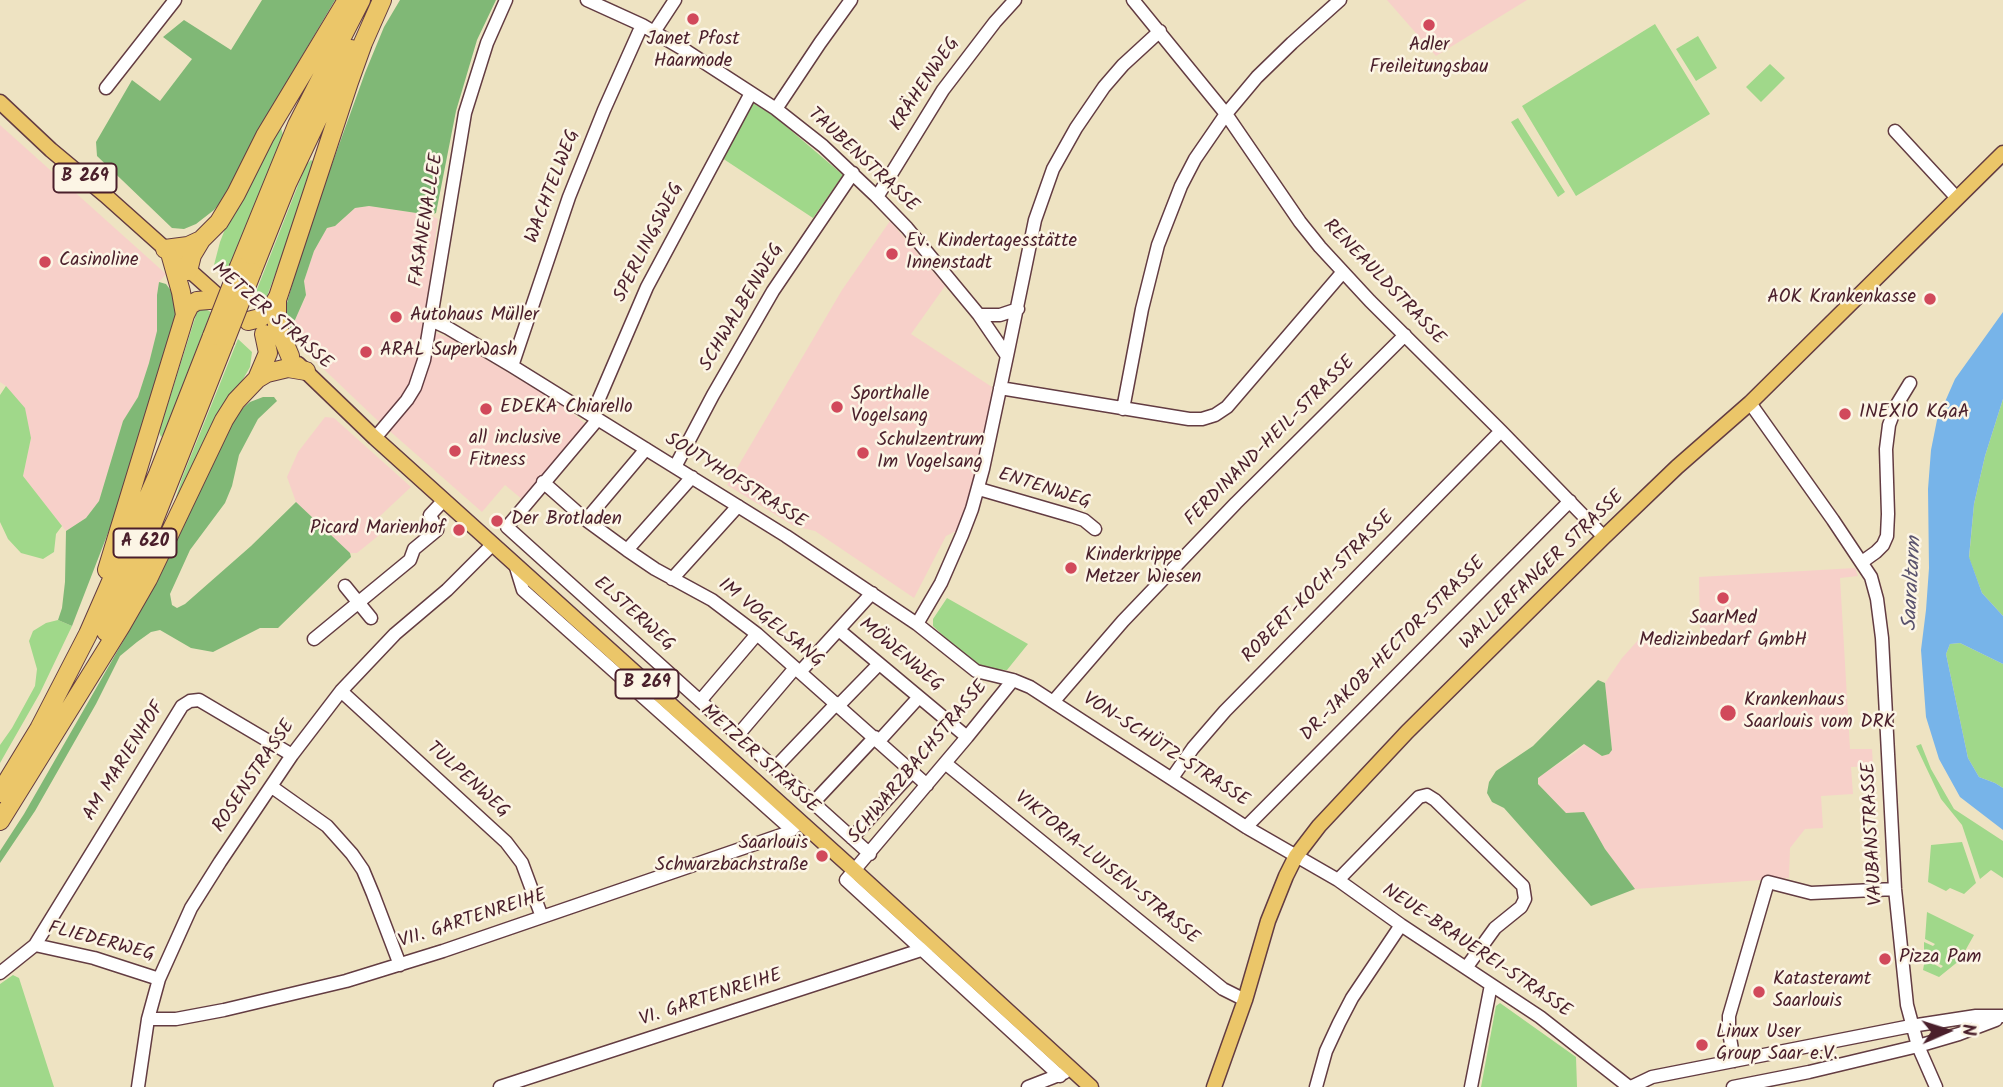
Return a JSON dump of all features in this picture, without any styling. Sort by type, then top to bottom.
[{"type":"highway","points":[[188,271],[192,255],[201,240],[219,222],[265,136],[348,0]]},
{"type":"highway","name":"A 620","points":[[0,793],[67,678],[128,547],[218,338],[297,125],[361,0]]},
{"type":"highway","points":[[248,321],[269,312],[278,297],[353,72],[380,0]]},
{"type":"highway","name":"A 620","points":[[245,270],[341,69],[380,0]]},
{"type":"highway","points":[[185,315],[181,292],[167,251],[201,240]]},
{"type":"highway","points":[[278,297],[277,325],[290,356]]},
{"type":"highway","points":[[67,678],[114,548],[185,315],[197,301],[221,299]]},
{"type":"highway","points":[[51,738],[148,579],[224,420],[236,401],[257,379],[268,353],[264,334]]},
{"type":"highway","name":"A 620","points":[[0,821],[51,738],[96,652],[136,564],[218,338]]},
{"type":"highway","points":[[257,379],[279,369],[306,371]]},
{"type":"main road","name":"METZER STRASSE","points":[[0,104],[188,271],[290,356],[375,438],[515,564],[796,826],[854,870],[927,947],[1065,1072],[1091,1087]]},
{"type":"main road","name":"WALLERFANGER STRASSE","points":[[1214,1087],[1245,1000],[1268,921],[1296,856],[1319,827],[1407,732],[1604,537],[1677,467],[1750,403],[2003,153]]},
{"type":"street","points":[[106,88],[175,0]]},
{"type":"street","name":"FASANENALLEE","points":[[375,438],[407,400],[415,387],[424,360],[465,113],[486,43],[506,0]]},
{"type":"street","name":"TAUBENSTRASSE","points":[[587,0],[654,32],[776,109],[823,146],[877,197],[933,257],[979,314],[1007,356]]},
{"type":"street","points":[[654,32],[675,0]]},
{"type":"street","points":[[776,109],[851,0]]},
{"type":"street","name":"KRÄHENWEG","points":[[877,197],[943,90],[1014,0]]},
{"type":"street","name":"RENEAULDSTRASSE","points":[[1133,0],[1226,114],[1300,222],[1342,273],[1604,537]]},
{"type":"street","points":[[1123,408],[1142,309],[1158,245],[1185,177],[1208,138],[1257,77],[1340,0]]},
{"type":"street","name":"WACHTELWEG","points":[[512,366],[569,197],[642,25]]},
{"type":"street","points":[[916,624],[932,600],[950,563],[979,489],[1035,220],[1053,169],[1104,87],[1123,65],[1160,31]]},
{"type":"street","name":"SPERLINGSWEG","points":[[595,417],[647,287],[751,93]]},
{"type":"street","points":[[1895,131],[1956,197]]},
{"type":"street","name":"SCHWALBENWEG","points":[[675,467],[773,291],[853,173]]},
{"type":"street","points":[[1000,388],[1189,419],[1215,415],[1227,407],[1342,273]]},
{"type":"street","points":[[979,314],[1000,315],[1018,309]]},
{"type":"street","name":"SOUTYHOFSTRASSE","points":[[431,320],[512,366],[738,506],[872,593],[976,671],[1013,680]]},
{"type":"street","name":"FERDINAND-HEIL-STRASSE","points":[[1053,702],[1123,621],[1226,512],[1405,335]]},
{"type":"street","points":[[1862,562],[1883,545],[1887,536],[1888,429],[1896,406],[1910,383]]},
{"type":"street","name":"VAUBANSTRASSE","points":[[1750,403],[1862,562],[1871,577],[1877,599],[1882,638],[1895,889],[1907,1005],[1918,1046],[1936,1087]]},
{"type":"street","name":"ELSTERWEG","points":[[595,417],[507,527],[870,854]]},
{"type":"street","name":"ROBERT-KOCH-STRASSE","points":[[1172,778],[1193,748],[1225,711],[1501,431]]},
{"type":"street","points":[[586,520],[646,449]]},
{"type":"street","points":[[627,550],[692,477]]},
{"type":"street","name":"IM VOGELSANG","points":[[543,482],[586,520],[627,550],[672,579],[712,600],[757,634],[927,785]]},
{"type":"street","name":"ENTENWEG","points":[[979,489],[1084,520],[1095,529]]},
{"type":"street","points":[[314,639],[410,559],[414,549],[437,530],[430,515],[444,500]]},
{"type":"street","name":"DR.-JAKOB-HECTOR-STRASSE","points":[[1245,827],[1570,501]]},
{"type":"street","points":[[672,579],[738,506]]},
{"type":"street","name":"ROSENSTRASSE","points":[[138,1087],[148,1019],[159,979],[191,908],[220,862],[292,755],[341,691],[394,634],[456,582],[493,544]]},
{"type":"street","points":[[345,586],[371,618]]},
{"type":"street","points":[[738,735],[798,670],[840,631],[872,593]]},
{"type":"street","name":"MÖWENWEG","points":[[840,631],[967,737]]},
{"type":"street","points":[[700,701],[757,634]]},
{"type":"street","points":[[775,768],[879,664]]},
{"type":"street","name":"VON-SCHÜTZ-STRASSE","points":[[1013,680],[1030,687],[1245,827],[1296,856]]},
{"type":"street","name":"SCHWARZBACHSTRASSE","points":[[854,870],[1013,680]]},
{"type":"street","name":"TULPENWEG","points":[[341,691],[506,842],[522,863],[542,917]]},
{"type":"street","points":[[813,803],[919,697]]},
{"type":"street","name":"AM MARIENHOF","points":[[35,945],[182,706],[199,700],[292,755]]},
{"type":"street","name":"VIKTORIA-LUISEN-STRASSE","points":[[945,763],[1223,989],[1245,1000]]},
{"type":"street","name":"SCHWARZBACHSTRASSE","points":[[852,838],[912,772]]},
{"type":"street","points":[[272,787],[327,826],[352,853],[363,870],[400,965]]},
{"type":"street","points":[[1338,880],[1419,797],[1427,795],[1435,800],[1523,886],[1525,899],[1521,907],[1495,929],[1466,968]]},
{"type":"street","name":"VII. GARTENREIHE","points":[[148,1019],[176,1019],[273,999],[400,965],[784,834],[796,826]]},
{"type":"street","name":"NEUE-BRAUEREI-STRASSE","points":[[1296,856],[1338,880],[1540,1017],[1630,1087]]},
{"type":"street","points":[[1734,1061],[1729,1016],[1768,881],[1811,892],[1895,889]]},
{"type":"street","points":[[1315,1087],[1326,1051],[1339,1023],[1401,925]]},
{"type":"street","name":"FLIEDERWEG","points":[[0,973],[35,945],[94,958],[159,979]]},
{"type":"street","name":"VI. GARTENREIHE","points":[[500,1087],[927,947]]},
{"type":"street","points":[[1471,1087],[1491,985]]},
{"type":"street","points":[[1630,1087],[1652,1077],[1912,1026],[1976,1016],[2003,1017]]},
{"type":"street","points":[[1733,1087],[1810,1077],[1959,1034],[2003,1017]]},
{"type":"street","points":[[1028,1087],[1065,1072]]},
{"type":"shaded area","points":[[1387,0],[1527,0],[1436,56]]},
{"type":"shaded area","points":[[0,125],[166,274],[159,282],[157,331],[149,363],[138,397],[123,421],[99,501],[86,518],[66,531],[23,476],[31,438],[6,386],[0,382]]},
{"type":"shaded area","points":[[369,206],[430,215],[438,219],[423,328],[452,339],[565,407],[588,426],[523,500],[505,485],[482,512],[376,419],[288,335],[306,296],[304,281],[314,251],[327,228],[335,226],[355,208]]},
{"type":"shaded area","name":"Schulzentrum Im Vogelsang","points":[[890,221],[945,286],[911,334],[992,387],[986,431],[968,501],[956,531],[946,536],[914,598],[815,531],[794,526],[727,485],[842,290]]},
{"type":"shaded area","points":[[325,417],[334,418],[411,487],[379,517],[388,528],[357,553],[350,553],[296,502],[287,477],[298,452]]},
{"type":"shaded area","name":"Krankenhaus Saarlouis vom DRK","points":[[1855,568],[1858,576],[1840,578],[1850,749],[1872,749],[1873,766],[1851,767],[1853,794],[1821,796],[1823,828],[1805,829],[1790,848],[1789,878],[1635,889],[1605,849],[1584,812],[1566,813],[1538,784],[1538,777],[1585,744],[1602,756],[1609,754],[1612,750],[1605,683],[1640,638],[1700,634],[1699,577]]},
{"type":"green space","points":[[262,0],[335,0],[285,85],[228,193],[214,210],[196,224],[184,229],[172,228],[97,156],[96,142],[132,80],[160,101],[192,59],[163,37],[184,20],[231,50]]},
{"type":"green space","points":[[400,0],[496,0],[477,40],[456,111],[436,213],[430,215],[369,206],[355,208],[335,226],[327,228],[314,251],[304,281],[306,295],[291,329],[285,310],[306,236],[365,73],[384,27]]},
{"type":"green space","points":[[1655,24],[1710,114],[1576,196],[1522,106]]},
{"type":"green space","points":[[1698,36],[1717,68],[1696,81],[1676,49]]},
{"type":"green space","points":[[1770,64],[1785,78],[1761,102],[1746,87]]},
{"type":"green space","points":[[753,103],[774,116],[843,175],[813,218],[722,158]]},
{"type":"green space","points":[[1518,118],[1565,192],[1558,197],[1511,122]]},
{"type":"green space","points":[[278,128],[281,128],[283,135],[226,275],[214,265],[220,242]]},
{"type":"green space","points":[[311,160],[316,164],[266,299],[261,304],[252,302],[306,165]]},
{"type":"green space","points":[[159,282],[166,284],[172,292],[176,322],[132,471],[72,626],[58,620],[65,582],[66,531],[86,518],[99,501],[123,421],[138,397],[157,331]]},
{"type":"green space","points":[[202,309],[211,312],[161,437],[159,432],[197,312]]},
{"type":"green space","points":[[238,339],[252,352],[250,367],[230,396],[176,500],[182,478]]},
{"type":"green space","points":[[6,386],[25,408],[31,438],[23,476],[62,526],[56,534],[54,552],[43,559],[21,553],[8,539],[0,522],[0,395]]},
{"type":"green space","points":[[263,397],[274,397],[277,401],[258,419],[239,455],[225,503],[190,550],[170,594],[172,605],[177,608],[185,604],[296,502],[350,553],[351,557],[278,628],[260,628],[213,652],[191,648],[160,630],[151,632],[120,656],[35,811],[0,863],[0,851],[157,582],[236,414],[250,402]]},
{"type":"green space","points":[[2003,399],[2003,616],[1982,593],[1969,558],[1974,504],[1985,456]]},
{"type":"green space","points":[[947,598],[1028,644],[1007,670],[985,669],[971,662],[933,626],[933,619]]},
{"type":"green space","points":[[58,620],[72,626],[40,693],[0,763],[0,745],[35,686],[37,669],[29,641],[33,631]]},
{"type":"green space","points":[[1960,643],[2003,664],[2003,788],[1979,777],[1968,758],[1946,654],[1950,644]]},
{"type":"green space","points":[[1598,680],[1605,683],[1612,750],[1602,756],[1584,744],[1538,778],[1538,784],[1566,813],[1584,812],[1605,849],[1635,889],[1591,906],[1504,808],[1492,802],[1487,793],[1489,782],[1496,771],[1533,746]]},
{"type":"green space","points":[[1921,744],[1931,769],[1954,809],[2003,841],[2003,878],[1991,870],[1980,879],[1962,825],[1941,799],[1916,746]]},
{"type":"green space","points":[[1962,842],[1976,883],[1964,894],[1950,888],[1946,891],[1928,882],[1931,845]]},
{"type":"green space","points":[[1927,912],[1974,935],[1960,960],[1939,977],[1923,970],[1925,959],[1941,968],[1943,966],[1924,956],[1924,942],[1933,946],[1935,944],[1925,939]]},
{"type":"green space","points":[[13,975],[19,978],[54,1087],[0,1087],[0,984]]},
{"type":"green space","points":[[1500,1003],[1576,1057],[1577,1087],[1481,1087],[1496,1006]]},
{"type":"water","name":"Saaraltarm","points":[[2003,312],[2003,399],[1985,456],[1974,504],[1969,557],[1982,593],[2003,616],[2003,664],[1960,643],[1950,644],[1946,654],[1968,758],[1979,777],[2003,788],[2003,830],[1960,797],[1939,759],[1926,717],[1921,650],[1929,568],[1928,489],[1937,420],[1955,379]]},
{"type":"place","name":"Janet Pfost Haarmode","points":[[693,19]]},
{"type":"place","name":"Adler Freileitungsbau","points":[[1429,25]]},
{"type":"place","name":"Ev. Kindertagesstätte Innenstadt","points":[[892,254]]},
{"type":"place","name":"Casinoline","points":[[45,262]]},
{"type":"place","name":"AOK Krankenkasse","points":[[1930,299]]},
{"type":"place","name":"Autohaus Müller","points":[[396,317]]},
{"type":"place","name":"ARAL SuperWash","points":[[366,352]]},
{"type":"place","name":"Sporthalle Vogelsang","points":[[837,407]]},
{"type":"place","name":"EDEKA Chiarello","points":[[486,409]]},
{"type":"place","name":"INEXIO KGaA","points":[[1845,414]]},
{"type":"place","name":"all inclusive Fitness","points":[[455,451]]},
{"type":"place","name":"Schulzentrum Im Vogelsang","points":[[863,453]]},
{"type":"place","name":"Der Brotladen","points":[[497,521]]},
{"type":"place","name":"Picard Marienhof","points":[[459,530]]},
{"type":"place","name":"Kinderkrippe Metzer Wiesen","points":[[1071,568]]},
{"type":"place","name":"SaarMed Medizinbedarf GmbH","points":[[1723,598]]},
{"type":"place","name":"Krankenhaus Saarlouis vom DRK","points":[[1728,713]]},
{"type":"place","name":"Saarlouis Schwarzbachstraße","points":[[822,856]]},
{"type":"place","name":"Pizza Pam","points":[[1885,959]]},
{"type":"place","name":"Katasteramt Saarlouis","points":[[1759,992]]},
{"type":"place","name":"Linux User Group Saar e.V.","points":[[1702,1045]]}]
